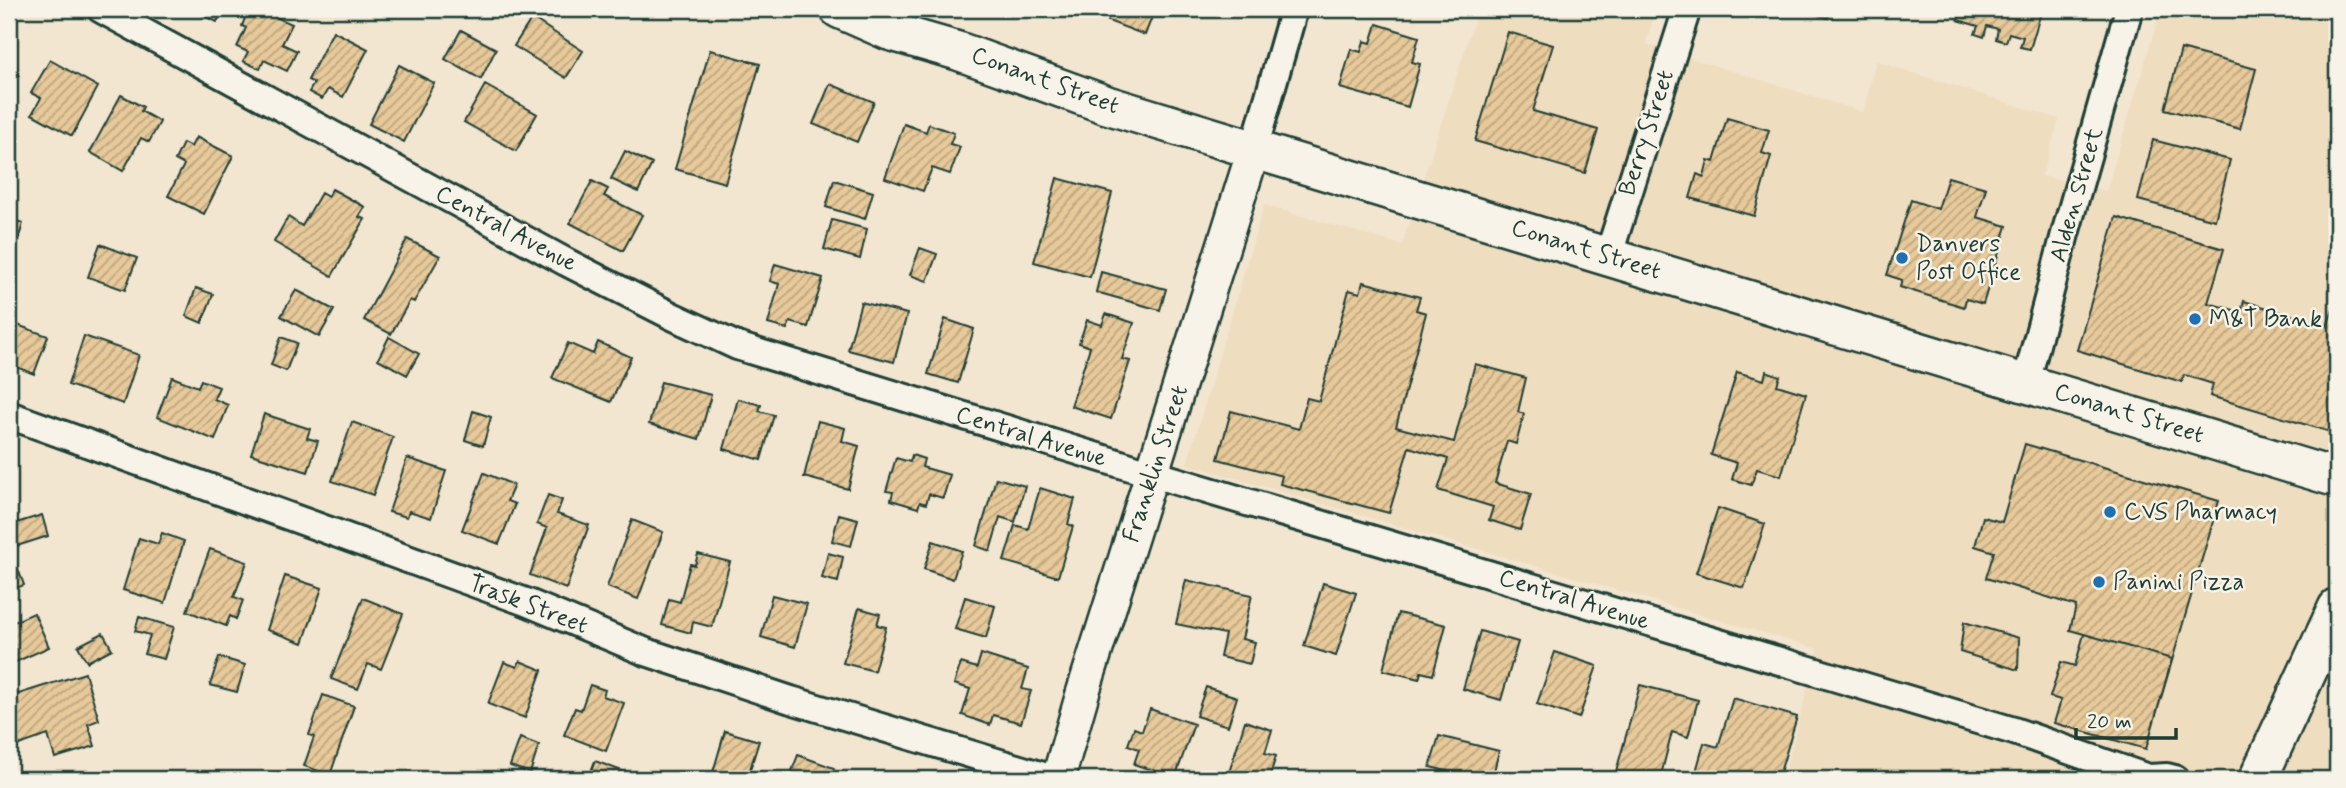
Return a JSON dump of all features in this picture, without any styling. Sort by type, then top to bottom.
[{"type":"main road","name":"Conant Street","points":[[839,9],[893,20],[958,51],[1107,105],[2337,478]]},
{"type":"main road","points":[[2258,779],[2337,608]]},
{"type":"street","name":"Central Avenue","points":[[101,9],[554,256],[737,346],[1153,474],[2003,727],[2148,778],[2175,779]]},
{"type":"street","points":[[1254,149],[1294,9]]},
{"type":"street","name":"Berry Street","points":[[1608,257],[1686,9]]},
{"type":"street","name":"Alden Street","points":[[2026,383],[2129,9]]},
{"type":"street","name":"Franklin Street","points":[[1058,779],[1254,149]]},
{"type":"street","name":"Trask Street","points":[[9,415],[526,602],[646,652],[791,700],[1052,779]]},
{"type":"shaded area","points":[[1478,9],[1656,9],[1646,44],[1863,112],[1876,61],[2059,119],[2042,176],[2106,191],[2161,9],[2337,9],[2337,779],[1783,779],[1818,649],[1187,464],[1264,205],[1402,245]]},
{"type":"building","points":[[190,9],[224,9],[217,22]]},
{"type":"building","points":[[257,9],[292,24],[282,44],[297,51],[287,71],[264,60],[260,69],[243,61],[248,52],[237,47],[246,28],[242,26],[247,13],[253,16]]},
{"type":"building","points":[[1112,9],[1155,9],[1145,35],[1108,21]]},
{"type":"building","points":[[1796,9],[1831,9],[1828,18]]},
{"type":"building","points":[[1962,9],[2042,9],[2030,49],[2020,47],[2023,37],[2009,33],[2006,42],[1996,39],[1998,29],[1987,26],[1984,37],[1975,34],[1978,26],[1958,20]]},
{"type":"building","points":[[532,18],[583,51],[566,78],[514,46]]},
{"type":"building","points":[[1377,24],[1419,37],[1412,62],[1420,64],[1408,107],[1340,88],[1351,49],[1361,52],[1364,41],[1371,43]]},
{"type":"building","points":[[461,30],[496,49],[481,79],[445,59]]},
{"type":"building","points":[[333,31],[368,49],[343,97],[328,89],[322,99],[309,92],[314,83],[308,80]]},
{"type":"building","points":[[1508,32],[1553,45],[1533,111],[1598,130],[1585,173],[1475,141]]},
{"type":"building","points":[[9,42],[19,76],[9,79]]},
{"type":"building","points":[[2181,49],[2256,69],[2240,129],[2165,109]]},
{"type":"building","points":[[710,50],[760,64],[725,183],[675,169]]},
{"type":"building","points":[[50,60],[98,87],[72,136],[32,114],[41,98],[31,93]]},
{"type":"building","points":[[399,65],[434,83],[404,142],[369,124]]},
{"type":"building","points":[[830,84],[874,102],[857,142],[813,124]]},
{"type":"building","points":[[485,85],[537,114],[516,151],[464,122]]},
{"type":"building","points":[[121,95],[143,107],[141,111],[160,122],[149,142],[141,138],[123,171],[90,152]]},
{"type":"building","points":[[1727,118],[1769,130],[1762,153],[1771,156],[1754,216],[1690,198],[1697,174],[1704,177],[1708,160],[1714,162]]},
{"type":"building","points":[[904,124],[926,132],[929,124],[954,133],[950,144],[960,147],[950,174],[932,168],[923,191],[885,178]]},
{"type":"building","points":[[196,137],[233,156],[204,214],[168,196],[184,165],[175,160],[183,143],[191,147]]},
{"type":"building","points":[[2153,140],[2230,160],[2215,220],[2138,200]]},
{"type":"building","points":[[625,151],[652,164],[638,192],[611,179]]},
{"type":"building","points":[[1948,177],[1986,188],[1977,217],[2007,226],[1983,304],[1966,299],[1964,307],[1900,287],[1902,280],[1887,275],[1911,200],[1938,209]]},
{"type":"building","points":[[1057,178],[1112,193],[1090,277],[1034,262]]},
{"type":"building","points":[[834,180],[873,192],[865,219],[826,207]]},
{"type":"building","points":[[592,181],[608,189],[604,196],[642,215],[623,251],[570,223]]},
{"type":"building","points":[[332,189],[365,207],[359,217],[365,219],[332,276],[274,242],[288,217],[302,226],[321,193],[328,197]]},
{"type":"building","name":"M&T Bank","points":[[2116,217],[2224,249],[2208,303],[2241,312],[2244,301],[2327,326],[2337,299],[2337,434],[2210,396],[2213,384],[2184,375],[2182,382],[2077,350]]},
{"type":"building","points":[[9,219],[23,223],[13,259],[9,257]]},
{"type":"building","points":[[832,220],[867,229],[860,259],[824,249]]},
{"type":"building","points":[[407,239],[440,256],[414,302],[410,300],[391,334],[364,320]]},
{"type":"building","points":[[100,244],[137,258],[125,290],[88,277]]},
{"type":"building","points":[[920,248],[937,254],[927,281],[910,275]]},
{"type":"building","points":[[775,264],[823,278],[808,327],[790,322],[787,329],[768,324],[779,284],[770,281]]},
{"type":"building","points":[[1101,272],[1166,289],[1160,310],[1096,292]]},
{"type":"building","points":[[1363,282],[1420,297],[1416,310],[1426,313],[1396,427],[1454,442],[1475,364],[1526,378],[1518,412],[1524,414],[1516,444],[1507,441],[1495,483],[1531,494],[1520,530],[1489,520],[1493,507],[1438,490],[1448,459],[1409,447],[1389,513],[1280,484],[1282,476],[1218,459],[1231,411],[1299,429],[1307,398],[1319,401],[1349,290],[1360,293]]},
{"type":"building","points":[[196,288],[213,294],[202,323],[186,316]]},
{"type":"building","points":[[296,290],[334,310],[319,337],[281,316]]},
{"type":"building","points":[[861,302],[907,314],[894,362],[848,350]]},
{"type":"building","points":[[1106,314],[1134,323],[1122,359],[1130,361],[1111,419],[1071,406],[1090,347],[1079,343],[1087,320],[1102,325]]},
{"type":"building","points":[[945,319],[974,329],[958,383],[928,374]]},
{"type":"building","points":[[9,322],[48,336],[34,374],[9,364]]},
{"type":"building","points":[[84,336],[139,355],[123,404],[68,385]]},
{"type":"building","points":[[281,337],[297,343],[286,371],[271,365]]},
{"type":"building","points":[[389,337],[419,354],[407,375],[378,359]]},
{"type":"building","points":[[598,342],[631,357],[611,402],[552,378],[568,343],[593,354]]},
{"type":"building","points":[[1766,371],[1780,376],[1777,385],[1806,394],[1781,476],[1757,469],[1751,485],[1732,479],[1737,463],[1711,455],[1737,372],[1764,380]]},
{"type":"building","points":[[172,377],[198,387],[201,380],[219,387],[214,399],[228,405],[215,440],[157,417]]},
{"type":"building","points":[[661,382],[711,395],[699,439],[649,424]]},
{"type":"building","points":[[738,399],[761,405],[759,411],[774,415],[761,460],[724,449]]},
{"type":"building","points":[[473,411],[491,417],[483,446],[465,440]]},
{"type":"building","points":[[264,414],[310,429],[307,438],[318,441],[308,472],[251,454]]},
{"type":"building","points":[[818,421],[845,428],[842,441],[859,446],[848,489],[804,477]]},
{"type":"building","points":[[352,422],[393,437],[373,495],[332,481]]},
{"type":"building","points":[[2025,444],[2219,501],[2146,749],[2054,723],[2061,700],[2050,697],[2061,662],[2075,666],[2084,634],[2070,630],[2076,606],[1986,578],[1994,552],[1975,546],[1983,517],[2002,522]]},
{"type":"building","points":[[912,455],[924,459],[922,467],[950,475],[943,498],[929,494],[926,504],[920,502],[918,508],[891,500],[893,492],[886,491],[896,458],[910,462]]},
{"type":"building","points":[[407,458],[446,471],[431,518],[409,511],[407,517],[389,512]]},
{"type":"building","points":[[484,473],[514,485],[507,501],[515,504],[499,544],[462,530]]},
{"type":"building","points":[[996,478],[1025,486],[1015,522],[1000,517],[990,551],[976,546]]},
{"type":"building","points":[[1040,488],[1075,499],[1068,524],[1073,526],[1058,577],[1004,561],[1015,525],[1028,529]]},
{"type":"building","points":[[548,495],[562,500],[557,514],[589,525],[566,589],[530,575],[547,528],[537,524]]},
{"type":"building","points":[[1718,508],[1765,524],[1744,588],[1696,573]]},
{"type":"building","points":[[839,514],[858,519],[851,546],[832,541]]},
{"type":"building","points":[[42,515],[48,536],[17,546],[10,525]]},
{"type":"building","points":[[632,520],[663,532],[638,599],[607,587]]},
{"type":"building","points":[[162,533],[184,541],[165,603],[123,590],[139,538],[158,544]]},
{"type":"building","points":[[933,541],[962,551],[953,579],[924,569]]},
{"type":"building","points":[[210,549],[247,562],[234,597],[243,600],[236,619],[230,616],[226,626],[187,611]]},
{"type":"building","points":[[9,551],[24,585],[9,591]]},
{"type":"building","points":[[828,553],[843,557],[838,582],[822,578]]},
{"type":"building","points":[[698,554],[730,562],[712,627],[693,622],[691,633],[662,625],[669,599],[680,602],[690,564],[695,565]]},
{"type":"building","points":[[285,576],[322,588],[303,643],[267,630]]},
{"type":"building","points":[[1186,580],[1252,595],[1242,639],[1255,642],[1250,664],[1220,657],[1225,634],[1176,624]]},
{"type":"building","points":[[1323,583],[1356,593],[1336,656],[1304,646]]},
{"type":"building","points":[[772,595],[807,604],[795,647],[761,637]]},
{"type":"building","points":[[965,597],[995,606],[986,638],[955,629]]},
{"type":"building","points":[[363,598],[403,614],[381,669],[368,664],[358,689],[331,679]]},
{"type":"building","points":[[859,608],[880,614],[877,625],[886,627],[874,671],[843,663]]},
{"type":"building","points":[[34,613],[49,647],[9,665],[9,624]]},
{"type":"building","points":[[1398,613],[1446,625],[1433,675],[1421,672],[1419,679],[1383,670]]},
{"type":"building","points":[[139,617],[174,627],[164,659],[144,654],[150,635],[135,631]]},
{"type":"building","points":[[1964,622],[2019,638],[2018,670],[1960,652]]},
{"type":"building","points":[[1480,631],[1518,642],[1501,700],[1463,689]]},
{"type":"building","points":[[103,633],[112,649],[87,662],[78,646]]},
{"type":"building","points":[[2084,634],[2172,659],[2146,749],[2054,723],[2061,700],[2050,697],[2061,662],[2075,666]]},
{"type":"building","points":[[1555,652],[1597,666],[1579,718],[1537,704]]},
{"type":"building","points":[[981,654],[1028,669],[1022,689],[1031,691],[1021,723],[993,715],[990,725],[962,715],[970,689],[954,684],[961,663],[977,668]]},
{"type":"building","points":[[219,657],[245,665],[237,692],[210,685]]},
{"type":"building","points":[[520,661],[542,670],[525,718],[488,704],[504,662],[517,667]]},
{"type":"building","points":[[85,673],[99,720],[88,724],[95,746],[55,758],[48,735],[19,745],[9,714],[9,697]]},
{"type":"building","points":[[590,685],[605,690],[603,696],[624,703],[606,751],[564,735],[575,708],[581,710]]},
{"type":"building","points":[[1640,685],[1698,700],[1688,737],[1672,732],[1660,779],[1614,779]]},
{"type":"building","points":[[1206,687],[1237,697],[1228,726],[1196,716]]},
{"type":"building","points":[[323,695],[354,706],[330,775],[304,766],[314,737],[309,735]]},
{"type":"building","points":[[1733,698],[1797,717],[1778,779],[1694,779],[1704,743],[1718,747]]},
{"type":"building","points":[[1150,709],[1194,724],[1175,778],[1134,764],[1139,749],[1128,745],[1134,728],[1142,731]]},
{"type":"building","points":[[1245,721],[1272,730],[1265,753],[1276,756],[1269,779],[1227,779]]},
{"type":"building","points":[[725,731],[759,741],[747,779],[711,779]]},
{"type":"building","points":[[1439,736],[1499,751],[1492,779],[1480,779],[1430,767]]},
{"type":"building","points":[[520,738],[539,745],[530,773],[510,766]]},
{"type":"building","points":[[798,755],[834,768],[830,779],[789,779]]},
{"type":"building","points":[[595,761],[622,771],[618,779],[588,779]]},
{"type":"place","name":"Danvers Post Office","points":[[1902,258]]},
{"type":"place","name":"M&T Bank","points":[[2195,319]]},
{"type":"place","name":"CVS Pharmacy","points":[[2110,512]]},
{"type":"place","name":"Panini Pizza","points":[[2099,582]]}]
